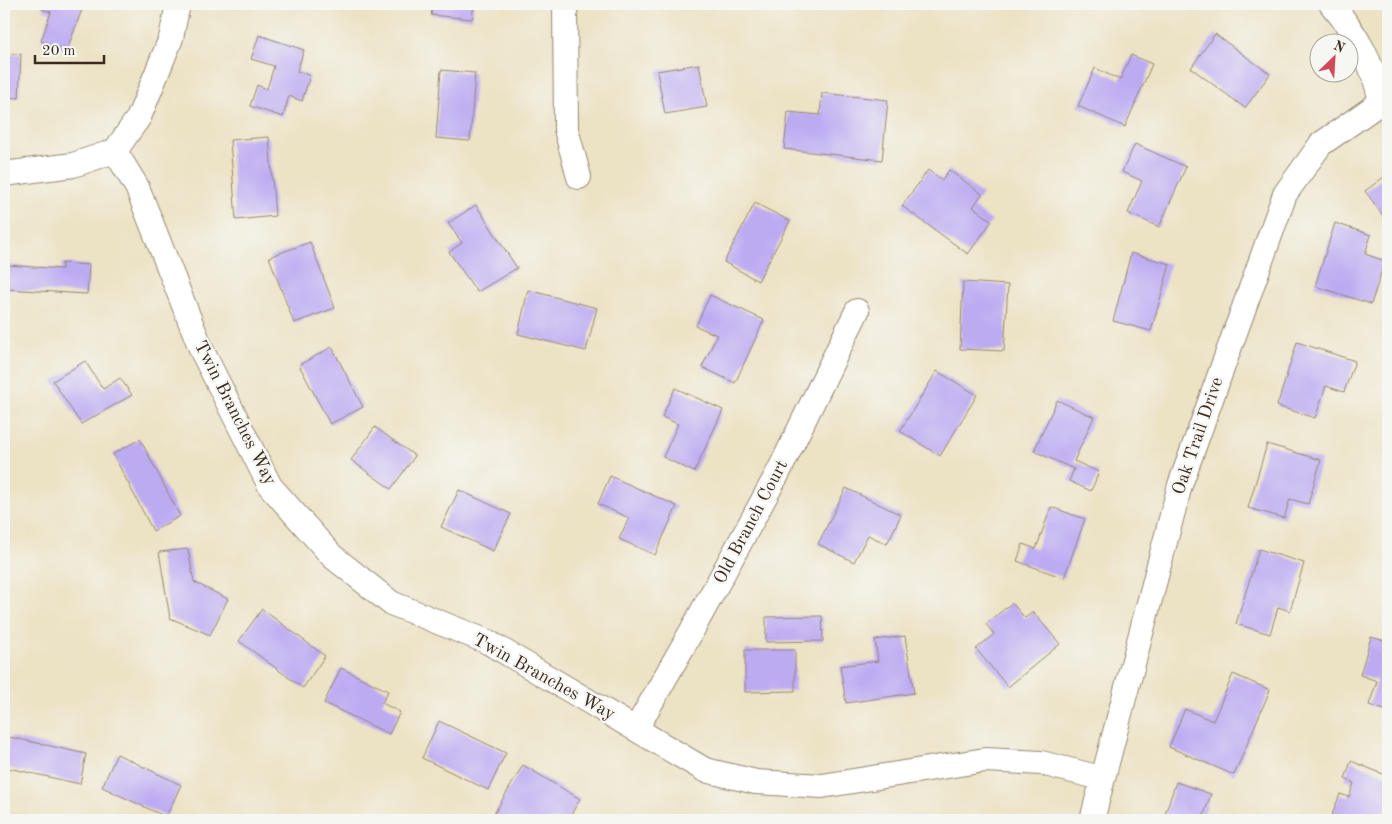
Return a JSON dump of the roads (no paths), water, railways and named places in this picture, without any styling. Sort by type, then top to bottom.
[{"type":"street","points":[[4,174],[72,165],[115,151],[140,117],[172,38],[178,4]]},
{"type":"street","points":[[565,4],[566,129],[579,178]]},
{"type":"street","points":[[1331,4],[1344,19],[1362,46],[1385,101]]},
{"type":"street","name":"Oak Trail Drive","points":[[1092,820],[1101,778],[1180,485],[1285,194],[1321,144],[1385,101]]},
{"type":"street","name":"Twin Branches Way","points":[[115,151],[137,187],[202,351],[270,486],[332,556],[391,603],[488,642],[704,770],[756,782],[822,786],[985,760],[1041,763],[1101,778]]},
{"type":"street","name":"Old Branch Court","points":[[636,729],[779,471],[857,311]]}]
